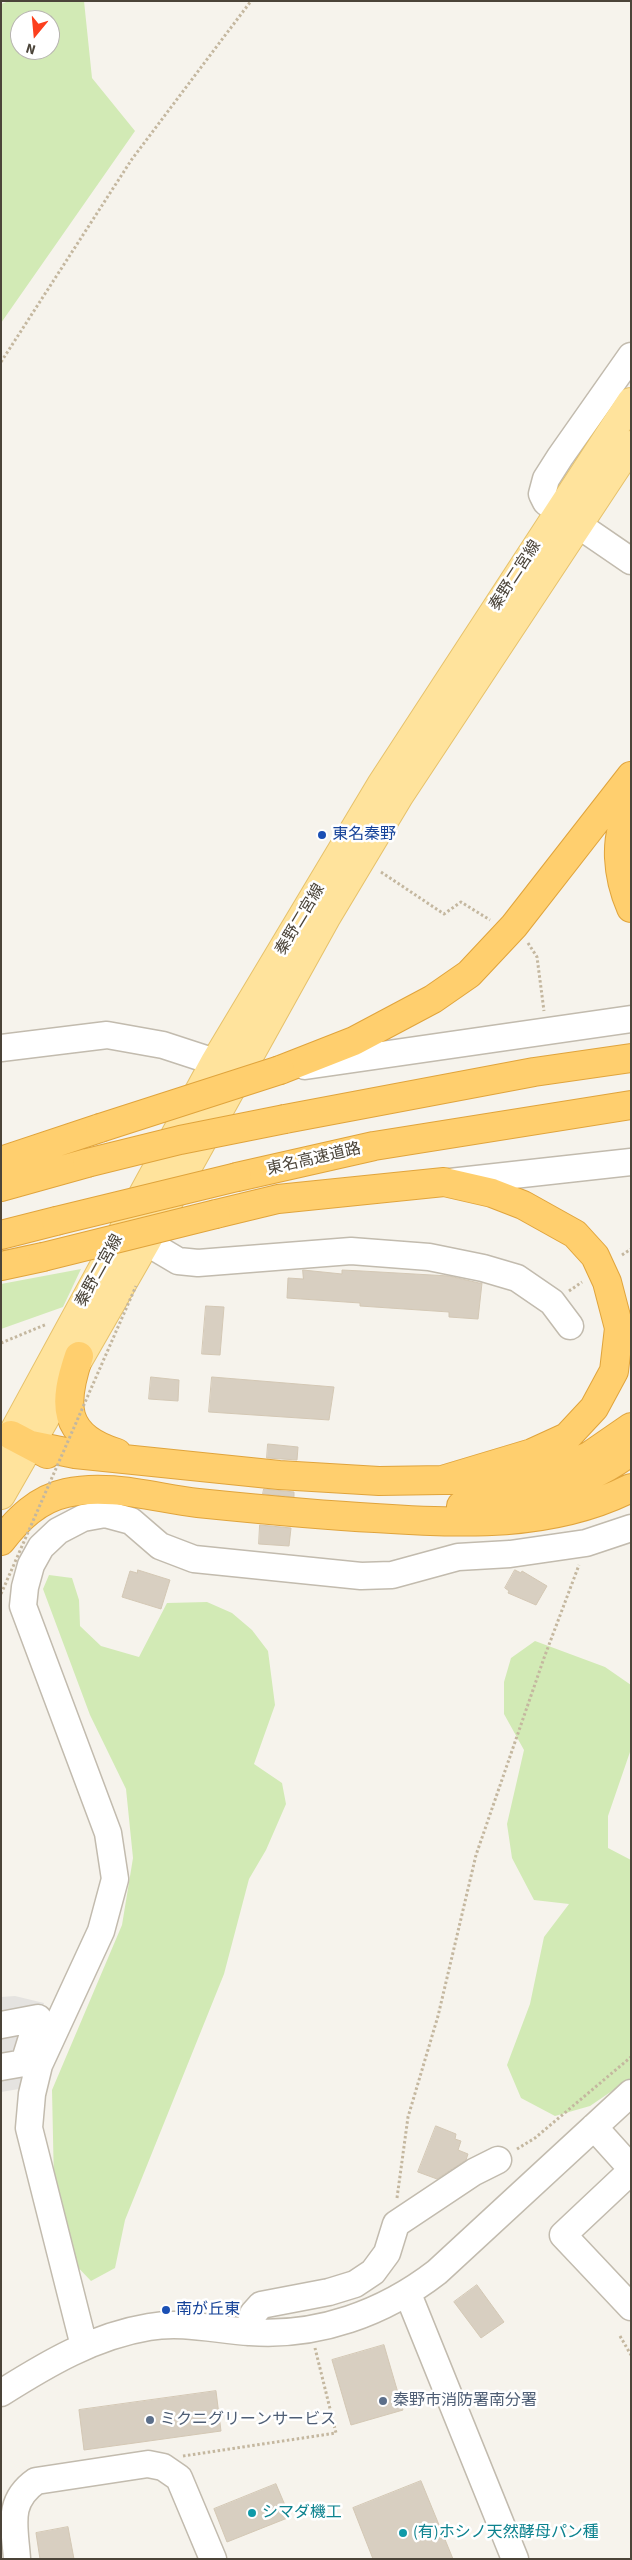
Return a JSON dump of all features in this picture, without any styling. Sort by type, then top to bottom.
[{"type":"highway","points":[[1,1161],[280,1070],[354,1041],[433,999],[468,974],[514,926],[631,776]]},
{"type":"highway","points":[[631,809],[621,834],[619,853],[620,874],[631,908]]},
{"type":"highway","points":[[1,1187],[180,1140],[534,1072],[631,1058]]},
{"type":"highway","name":"東名高速道路","points":[[1,1235],[374,1146],[631,1105]]},
{"type":"highway","points":[[1,1266],[278,1198],[444,1182],[492,1193],[546,1216],[575,1234],[595,1256],[603,1273],[619,1328],[614,1371],[594,1408],[567,1437],[532,1453],[442,1480]]},
{"type":"highway","points":[[79,1356],[70,1384],[68,1398],[71,1416],[81,1433],[98,1447],[150,1462]]},
{"type":"highway","points":[[14,1445],[75,1454],[289,1475],[378,1481],[507,1479],[549,1474],[589,1456],[631,1426]]},
{"type":"highway","points":[[14,1445],[67,1465],[160,1494],[198,1503]]},
{"type":"highway","points":[[355,1517],[539,1495],[576,1483],[616,1463],[631,1451]]},
{"type":"highway","points":[[1,1541],[23,1516],[36,1506],[65,1493],[109,1490],[198,1503],[355,1517],[447,1521],[536,1518],[580,1509],[631,1488]]},
{"type":"main road","name":"秦野二宮線","points":[[14,1445],[79,1356],[146,1242],[327,916],[568,518],[631,402]]},
{"type":"main road","name":"秦野二宮線","points":[[1,1495],[14,1445],[215,1062],[381,786],[568,518],[631,445]]},
{"type":"street","points":[[631,356],[546,479],[542,494],[546,502],[631,561]]},
{"type":"street","points":[[280,1070],[631,1019]]},
{"type":"street","points":[[1,1048],[107,1035],[163,1045],[215,1062]]},
{"type":"street","points":[[444,1182],[631,1162]]},
{"type":"street","points":[[146,1242],[178,1261],[198,1263],[352,1251],[429,1257],[483,1268],[518,1278],[552,1302],[570,1326]]},
{"type":"street","points":[[1,2067],[24,2063],[101,1931],[115,1879],[108,1833],[23,1606],[25,1587],[41,1547],[58,1531],[83,1518],[105,1514],[130,1521],[160,1546],[194,1559],[361,1576],[392,1575],[458,1557],[510,1554],[586,1543],[626,1534]]},
{"type":"street","points":[[1,2024],[48,2022]]},
{"type":"street","points":[[48,2022],[32,2094],[29,2128],[84,2346]]},
{"type":"street","points":[[1,2393],[50,2363],[84,2346],[150,2326],[178,2325],[273,2334],[334,2324],[360,2316],[408,2294],[444,2266],[631,2093]]},
{"type":"street","points":[[594,2127],[631,2169],[563,2235],[631,2307]]},
{"type":"street","points":[[249,2332],[253,2314],[261,2305],[329,2292],[354,2284],[372,2272],[387,2252],[396,2224],[474,2172],[498,2160]]},
{"type":"street","points":[[408,2294],[515,2559]]},
{"type":"street","points":[[18,2559],[14,2515],[18,2501],[25,2489],[36,2481],[148,2464],[163,2467],[179,2478],[213,2559]]},
{"type":"path","points":[[1,362],[132,158],[251,1]]},
{"type":"path","points":[[381,872],[444,914],[461,902],[490,920]]},
{"type":"path","points":[[528,943],[536,957],[544,1011]]},
{"type":"path","points":[[622,1255],[631,1249]]},
{"type":"path","points":[[1,1594],[136,1286]]},
{"type":"path","points":[[1,1343],[53,1322]]},
{"type":"path","points":[[396,2224],[397,2188],[408,2117],[438,2016],[476,1855],[586,1543]]},
{"type":"path","points":[[498,2160],[535,2138],[631,2057]]},
{"type":"path","points":[[620,2336],[631,2355]]},
{"type":"path","points":[[163,2467],[184,2455],[336,2433],[314,2343]]},
{"type":"green space","points":[[9,1],[84,1],[92,78],[135,131],[1,323],[1,4]]},
{"type":"green space","points":[[81,1269],[63,1307],[1,1329],[1,1284]]},
{"type":"green space","points":[[49,1575],[72,1578],[79,1600],[80,1626],[101,1646],[139,1657],[167,1603],[207,1602],[232,1613],[252,1630],[268,1651],[275,1705],[254,1764],[282,1783],[286,1804],[266,1850],[249,1879],[224,1974],[125,2220],[115,2268],[91,2281],[69,2258],[54,2184],[52,2090],[122,1925],[133,1858],[126,1789],[90,1715],[43,1589]]},
{"type":"green space","points":[[535,1641],[605,1667],[631,1685],[631,1749],[608,1816],[608,1848],[631,1860],[631,2078],[590,2106],[555,2116],[521,2098],[507,2065],[530,2004],[544,1937],[569,1904],[534,1900],[512,1858],[507,1824],[524,1750],[504,1714],[504,1682],[511,1658]]},
{"type":"shaded area","points":[[15,1996],[44,2003],[19,2089],[1,2092],[1,1997]]},
{"type":"building","points":[[303,1270],[342,1274],[342,1270],[449,1276],[482,1283],[478,1319],[449,1317],[449,1312],[360,1306],[360,1303],[287,1298],[288,1278],[303,1279]]},
{"type":"building","points":[[206,1306],[224,1307],[220,1355],[202,1354]]},
{"type":"building","points":[[151,1377],[179,1380],[178,1401],[149,1399]]},
{"type":"building","points":[[212,1377],[334,1387],[329,1420],[209,1412]]},
{"type":"building","points":[[268,1444],[298,1447],[297,1460],[267,1458]]},
{"type":"building","points":[[264,1489],[294,1492],[294,1497],[263,1494]]},
{"type":"building","points":[[260,1525],[291,1528],[289,1546],[259,1544]]},
{"type":"building","points":[[138,1570],[170,1580],[161,1609],[122,1597],[130,1571],[137,1573]]},
{"type":"building","points":[[515,1570],[521,1573],[522,1571],[547,1586],[536,1605],[508,1593],[509,1591],[505,1588]]},
{"type":"building","points":[[436,2126],[456,2134],[455,2139],[461,2141],[458,2150],[468,2154],[466,2160],[437,2179],[418,2172]]},
{"type":"building","points":[[477,2285],[504,2322],[481,2338],[454,2302]]},
{"type":"building","points":[[384,2345],[403,2410],[351,2425],[332,2360]]},
{"type":"building","name":"ミクニグリーンサービス","points":[[216,2391],[221,2431],[84,2450],[79,2410]]},
{"type":"building","name":"(有)ホシノ天然酵母パン種","points":[[421,2481],[453,2559],[373,2559],[353,2508]]},
{"type":"building","name":"シマダ機工","points":[[276,2484],[290,2517],[227,2542],[214,2509]]},
{"type":"building","points":[[68,2527],[74,2559],[40,2559],[36,2533]]},
{"type":"place","name":"東名秦野","points":[[322,835]]},
{"type":"place","name":"南が丘東","points":[[166,2310]]},
{"type":"place","name":"秦野市消防署南分署","points":[[383,2401]]},
{"type":"place","name":"ミクニグリーンサービス","points":[[150,2420]]},
{"type":"place","name":"シマダ機工","points":[[252,2513]]},
{"type":"place","name":"(有)ホシノ天然酵母パン種","points":[[403,2533]]}]
